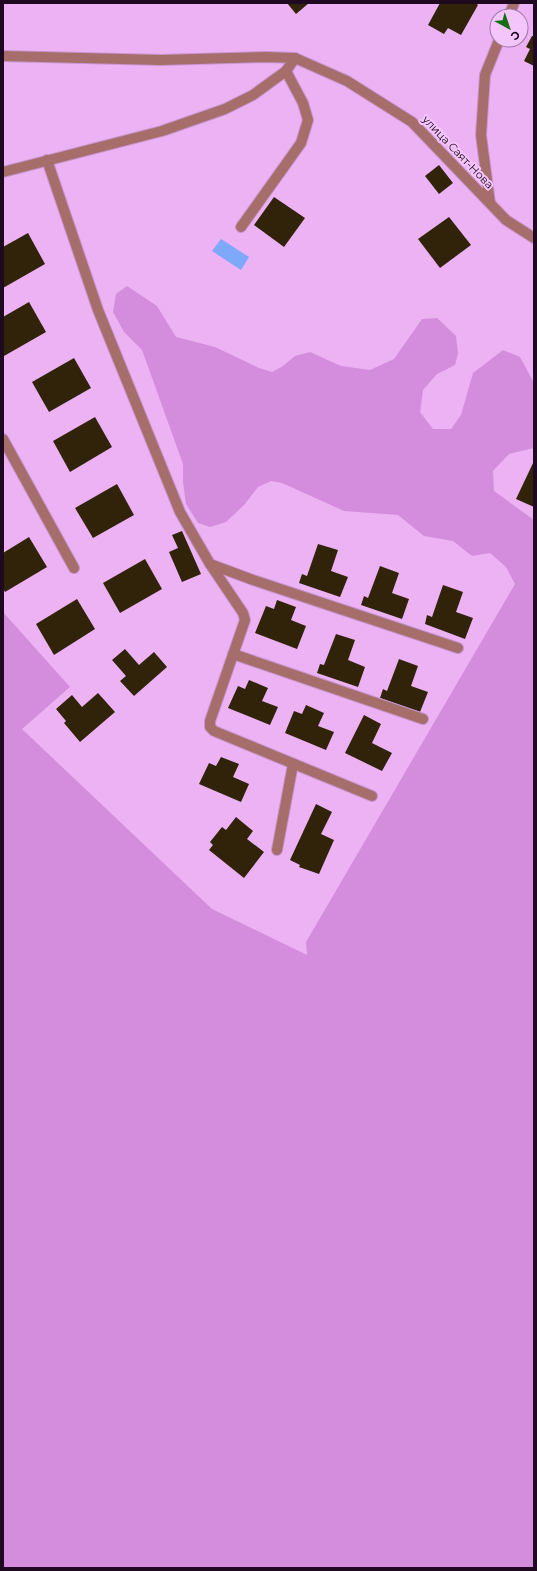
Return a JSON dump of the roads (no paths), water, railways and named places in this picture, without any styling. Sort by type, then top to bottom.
[{"type":"street","points":[[490,203],[481,134],[485,75],[496,48]]},
{"type":"street","points":[[3,56],[161,60],[266,57],[295,58]]},
{"type":"street","points":[[3,172],[162,131],[224,108],[253,95],[286,71],[295,58]]},
{"type":"street","name":"улица Саят-Нова","points":[[295,58],[347,81],[412,122],[506,220],[534,238]]},
{"type":"street","points":[[241,227],[301,143],[308,120],[303,103],[286,71]]},
{"type":"street","points":[[47,160],[98,310],[180,512],[210,564],[243,613],[245,620],[210,721],[210,727],[214,731],[372,796]]},
{"type":"street","points":[[3,439],[74,568]]},
{"type":"street","points":[[210,564],[458,648]]},
{"type":"street","points":[[234,654],[423,718]]},
{"type":"street","points":[[277,850],[293,764]]},
{"type":"water","points":[[221,239],[249,257],[241,270],[212,251]]}]
